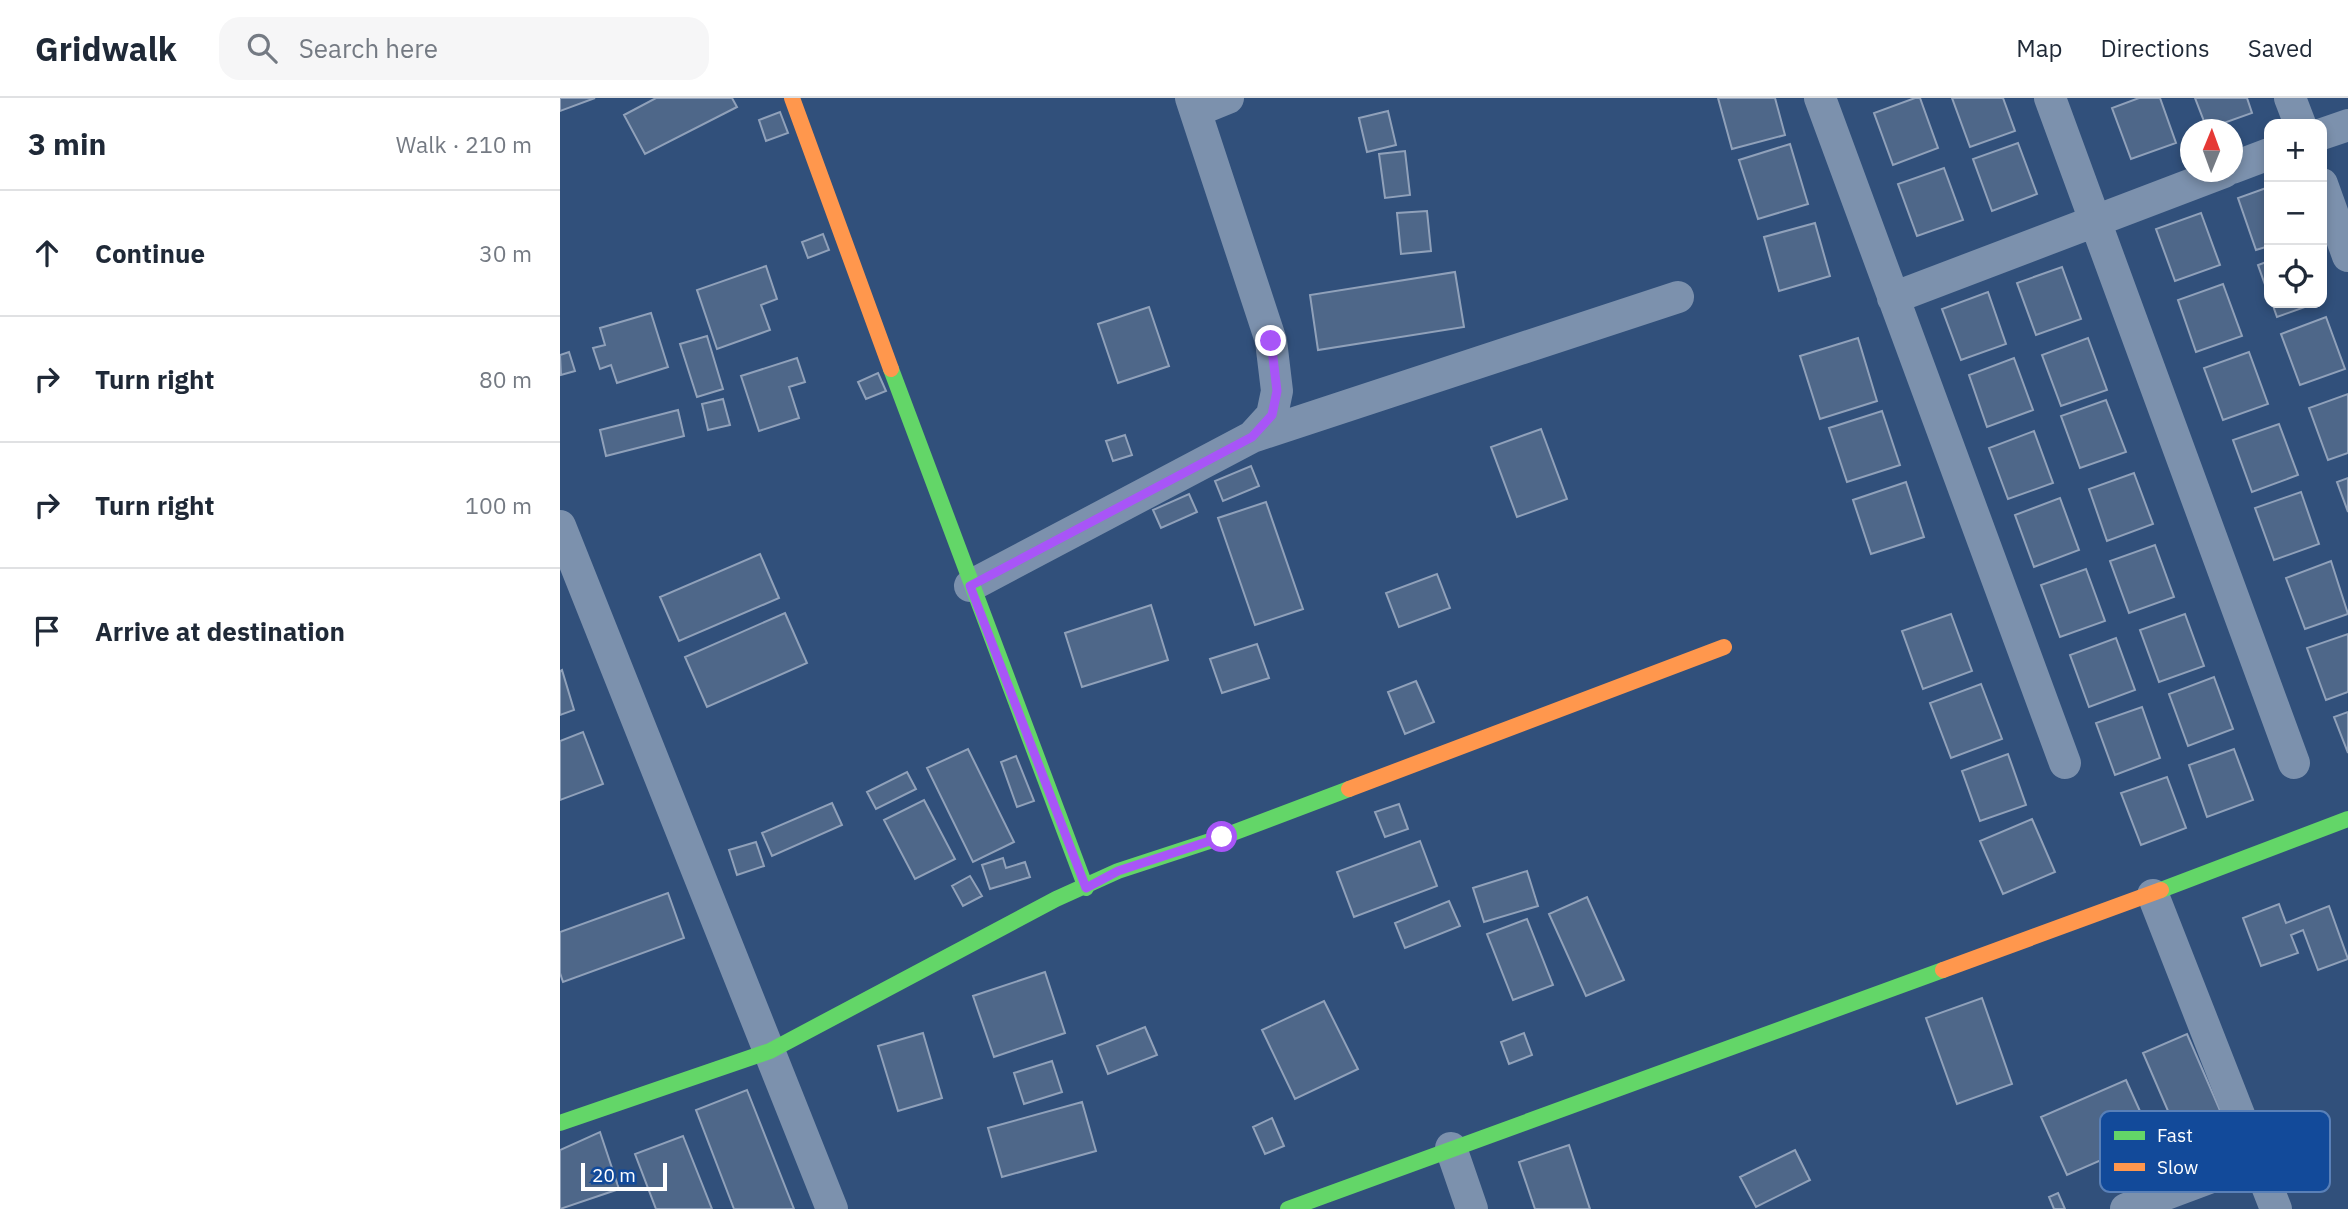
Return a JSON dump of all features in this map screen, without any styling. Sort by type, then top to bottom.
[{"type":"street","points":[[792,98],[970,586],[1086,888]]},
{"type":"street","points":[[1228,98],[1194,104],[1271,341],[1277,391],[1272,415],[1252,437]]},
{"type":"street","points":[[1820,98],[2065,763]]},
{"type":"street","points":[[2050,98],[2294,763]]},
{"type":"street","points":[[2290,98],[2298,119]]},
{"type":"street","points":[[2327,132],[2348,125]]},
{"type":"street","points":[[2243,164],[2264,156]]},
{"type":"street","points":[[1893,298],[2197,182]]},
{"type":"street","points":[[2327,198],[2348,256]]},
{"type":"street","points":[[970,586],[1252,437],[1678,297]]},
{"type":"street","points":[[560,526],[832,1209]]},
{"type":"street","points":[[560,1122],[769,1051],[1056,899],[1086,888],[1118,871],[1222,837],[1724,647]]},
{"type":"street","points":[[1288,1209],[2153,895],[2348,819]]},
{"type":"street","points":[[2153,895],[2238,1111]]},
{"type":"street","points":[[1451,1148],[1472,1209]]},
{"type":"street","points":[[2126,1209],[2171,1192]]},
{"type":"street","points":[[2269,1192],[2276,1209]]},
{"type":"building","points":[[560,98],[595,98],[560,111]]},
{"type":"building","points":[[656,98],[732,98],[737,107],[645,154],[624,115]]},
{"type":"building","points":[[1718,98],[1775,98],[1785,135],[1732,149]]},
{"type":"building","points":[[1920,98],[1938,148],[1893,165],[1874,113]]},
{"type":"building","points":[[1952,98],[2003,98],[2015,131],[1970,147]]},
{"type":"building","points":[[2139,98],[2160,98],[2176,143],[2131,159],[2112,108]]},
{"type":"building","points":[[2195,98],[2247,98],[2252,113],[2235,119],[2203,119]]},
{"type":"building","points":[[1388,111],[1396,145],[1367,152],[1359,118]]},
{"type":"building","points":[[780,112],[788,133],[766,141],[759,120]]},
{"type":"building","points":[[2018,143],[2037,194],[1992,211],[1973,159]]},
{"type":"building","points":[[1790,144],[1808,204],[1758,219],[1739,160]]},
{"type":"building","points":[[1405,151],[1410,195],[1385,198],[1379,154]]},
{"type":"building","points":[[1944,168],[1963,220],[1917,236],[1898,184]]},
{"type":"building","points":[[2264,189],[2264,248],[2256,250],[2238,198]]},
{"type":"building","points":[[1427,211],[1431,251],[1401,254],[1397,213]]},
{"type":"building","points":[[2201,213],[2220,265],[2175,281],[2156,229]]},
{"type":"building","points":[[1815,223],[1830,276],[1779,291],[1764,237]]},
{"type":"building","points":[[823,234],[829,250],[808,258],[802,242]]},
{"type":"building","points":[[2264,263],[2264,282],[2258,265]]},
{"type":"building","points":[[766,266],[777,299],[761,305],[770,330],[717,349],[697,290]]},
{"type":"building","points":[[2062,267],[2081,319],[2036,335],[2017,283]]},
{"type":"building","points":[[1455,272],[1464,327],[1318,350],[1310,295]]},
{"type":"building","points":[[2223,284],[2242,336],[2196,352],[2178,300]]},
{"type":"building","points":[[1988,292],[2006,344],[1961,360],[1942,309]]},
{"type":"building","points":[[1149,307],[1169,366],[1118,383],[1098,324]]},
{"type":"building","points":[[2274,308],[2302,308],[2277,317]]},
{"type":"building","points":[[651,313],[668,367],[617,383],[611,365],[600,369],[593,348],[605,345],[600,328]]},
{"type":"building","points":[[2326,317],[2345,369],[2300,385],[2281,334]]},
{"type":"building","points":[[707,336],[723,389],[697,397],[680,344]]},
{"type":"building","points":[[1858,338],[1877,401],[1820,419],[1800,356]]},
{"type":"building","points":[[2088,338],[2107,390],[2061,406],[2042,355]]},
{"type":"building","points":[[569,352],[575,371],[561,375],[560,355]]},
{"type":"building","points":[[2249,352],[2268,404],[2223,420],[2204,368]]},
{"type":"building","points":[[797,358],[805,382],[789,387],[799,418],[759,431],[741,376]]},
{"type":"building","points":[[2014,358],[2033,410],[1987,427],[1969,375]]},
{"type":"building","points":[[878,373],[886,391],[866,399],[858,382]]},
{"type":"building","points":[[2348,394],[2348,453],[2328,460],[2309,408]]},
{"type":"building","points":[[723,399],[730,425],[708,430],[702,404]]},
{"type":"building","points":[[2106,400],[2126,452],[2080,468],[2061,416]]},
{"type":"building","points":[[678,410],[684,436],[606,456],[600,430]]},
{"type":"building","points":[[1882,411],[1900,465],[1847,482],[1829,428]]},
{"type":"building","points":[[2279,424],[2298,475],[2252,492],[2233,440]]},
{"type":"building","points":[[1541,429],[1567,499],[1517,517],[1491,447]]},
{"type":"building","points":[[2034,431],[2053,483],[2008,499],[1989,448]]},
{"type":"building","points":[[1125,435],[1132,455],[1113,461],[1106,441]]},
{"type":"building","points":[[1251,466],[1259,486],[1223,501],[1215,481]]},
{"type":"building","points":[[2134,473],[2153,524],[2107,541],[2089,489]]},
{"type":"building","points":[[2348,478],[2348,512],[2337,482]]},
{"type":"building","points":[[1906,482],[1924,537],[1871,554],[1853,500]]},
{"type":"building","points":[[2301,492],[2319,544],[2274,560],[2255,508]]},
{"type":"building","points":[[1189,494],[1197,512],[1161,528],[1153,510]]},
{"type":"building","points":[[2060,498],[2079,550],[2034,567],[2015,515]]},
{"type":"building","points":[[1266,502],[1303,609],[1255,625],[1218,518]]},
{"type":"building","points":[[2155,545],[2174,597],[2129,613],[2110,561]]},
{"type":"building","points":[[760,554],[779,598],[679,641],[660,597]]},
{"type":"building","points":[[2331,561],[2348,614],[2305,629],[2286,578]]},
{"type":"building","points":[[2086,569],[2105,621],[2060,637],[2041,585]]},
{"type":"building","points":[[1437,574],[1450,608],[1399,627],[1386,593]]},
{"type":"building","points":[[1151,605],[1168,660],[1082,687],[1065,633]]},
{"type":"building","points":[[785,613],[807,663],[707,707],[685,657]]},
{"type":"building","points":[[1951,614],[1972,671],[1923,689],[1902,631]]},
{"type":"building","points":[[2185,614],[2204,666],[2159,682],[2140,630]]},
{"type":"building","points":[[2348,634],[2348,692],[2326,700],[2307,648]]},
{"type":"building","points":[[2116,638],[2135,690],[2089,707],[2070,655]]},
{"type":"building","points":[[1257,644],[1269,678],[1222,693],[1210,659]]},
{"type":"building","points":[[562,670],[574,710],[560,715],[560,671]]},
{"type":"building","points":[[2214,677],[2233,729],[2188,746],[2169,694]]},
{"type":"building","points":[[1416,681],[1434,722],[1405,734],[1388,692]]},
{"type":"building","points":[[1981,684],[2002,739],[1951,758],[1930,703]]},
{"type":"building","points":[[2142,707],[2160,758],[2115,775],[2096,723]]},
{"type":"building","points":[[2348,712],[2348,753],[2334,717]]},
{"type":"building","points":[[583,732],[603,784],[560,800],[560,741]]},
{"type":"building","points":[[968,749],[1014,842],[973,862],[927,768]]},
{"type":"building","points":[[2234,749],[2253,800],[2207,817],[2189,765]]},
{"type":"building","points":[[2008,754],[2026,805],[1980,821],[1962,771]]},
{"type":"building","points":[[1016,756],[1034,801],[1017,807],[1001,762]]},
{"type":"building","points":[[907,772],[916,789],[876,809],[867,792]]},
{"type":"building","points":[[2167,777],[2186,828],[2141,845],[2121,793]]},
{"type":"building","points":[[924,800],[955,859],[915,879],[884,820]]},
{"type":"building","points":[[832,803],[842,825],[772,856],[762,833]]},
{"type":"building","points":[[1399,804],[1408,829],[1385,837],[1375,812]]},
{"type":"building","points":[[2032,819],[2055,872],[2003,894],[1980,841]]},
{"type":"building","points":[[1420,841],[1437,886],[1354,917],[1337,872]]},
{"type":"building","points":[[756,842],[764,866],[737,875],[729,850]]},
{"type":"building","points":[[1003,858],[1006,868],[1025,862],[1030,877],[990,889],[982,865]]},
{"type":"building","points":[[1527,871],[1538,906],[1484,922],[1473,888]]},
{"type":"building","points":[[970,876],[982,896],[963,906],[952,886]]},
{"type":"building","points":[[668,893],[684,938],[563,982],[560,973],[560,932]]},
{"type":"building","points":[[1587,897],[1624,980],[1586,996],[1549,914]]},
{"type":"building","points":[[1449,901],[1460,926],[1405,948],[1395,923]]},
{"type":"building","points":[[2279,904],[2286,923],[2329,906],[2348,959],[2318,970],[2303,930],[2291,935],[2298,953],[2261,966],[2243,918]]},
{"type":"building","points":[[1527,919],[1553,985],[1513,1000],[1487,934]]},
{"type":"building","points":[[1045,972],[1065,1033],[994,1057],[973,996]]},
{"type":"building","points":[[1982,998],[2012,1084],[1957,1104],[1926,1018]]},
{"type":"building","points":[[1324,1001],[1358,1069],[1295,1099],[1262,1030]]},
{"type":"building","points":[[1145,1027],[1157,1055],[1108,1074],[1097,1046]]},
{"type":"building","points":[[923,1033],[942,1098],[898,1111],[878,1046]]},
{"type":"building","points":[[1524,1033],[1532,1055],[1509,1064],[1501,1042]]},
{"type":"building","points":[[2187,1034],[2220,1111],[2168,1111],[2143,1053]]},
{"type":"building","points":[[1052,1061],[1062,1092],[1024,1104],[1014,1073]]},
{"type":"building","points":[[2126,1080],[2140,1111],[2100,1111],[2100,1161],[2067,1175],[2041,1117]]},
{"type":"building","points":[[747,1090],[794,1209],[734,1209],[696,1110]]},
{"type":"building","points":[[1082,1102],[1096,1151],[1002,1177],[988,1128]]},
{"type":"building","points":[[1272,1118],[1284,1146],[1265,1154],[1253,1127]]},
{"type":"building","points":[[600,1132],[619,1189],[560,1209],[560,1150]]},
{"type":"building","points":[[683,1136],[712,1209],[656,1209],[635,1154]]},
{"type":"building","points":[[1569,1145],[1590,1209],[1535,1209],[1519,1162]]},
{"type":"building","points":[[1795,1150],[1810,1180],[1756,1207],[1740,1177]]},
{"type":"building","points":[[2058,1193],[2065,1209],[2054,1209],[2049,1197]]},
{"type":"traffic: fast","points":[[891,369],[1086,888]]},
{"type":"traffic: fast","points":[[560,1123],[770,1051],[1056,899],[1118,871],[1222,837],[1349,789]]},
{"type":"traffic: fast","points":[[2161,890],[2348,819]]},
{"type":"traffic: fast","points":[[1288,1209],[1943,970]]},
{"type":"traffic: slow","points":[[792,98],[891,369]]},
{"type":"traffic: slow","points":[[1349,789],[1724,647]]},
{"type":"traffic: slow","points":[[1943,970],[2161,890]]},
{"type":"route","points":[[1222,837],[1118,871],[1086,888],[970,586],[1252,437],[1272,415],[1277,391],[1271,341]]}]
